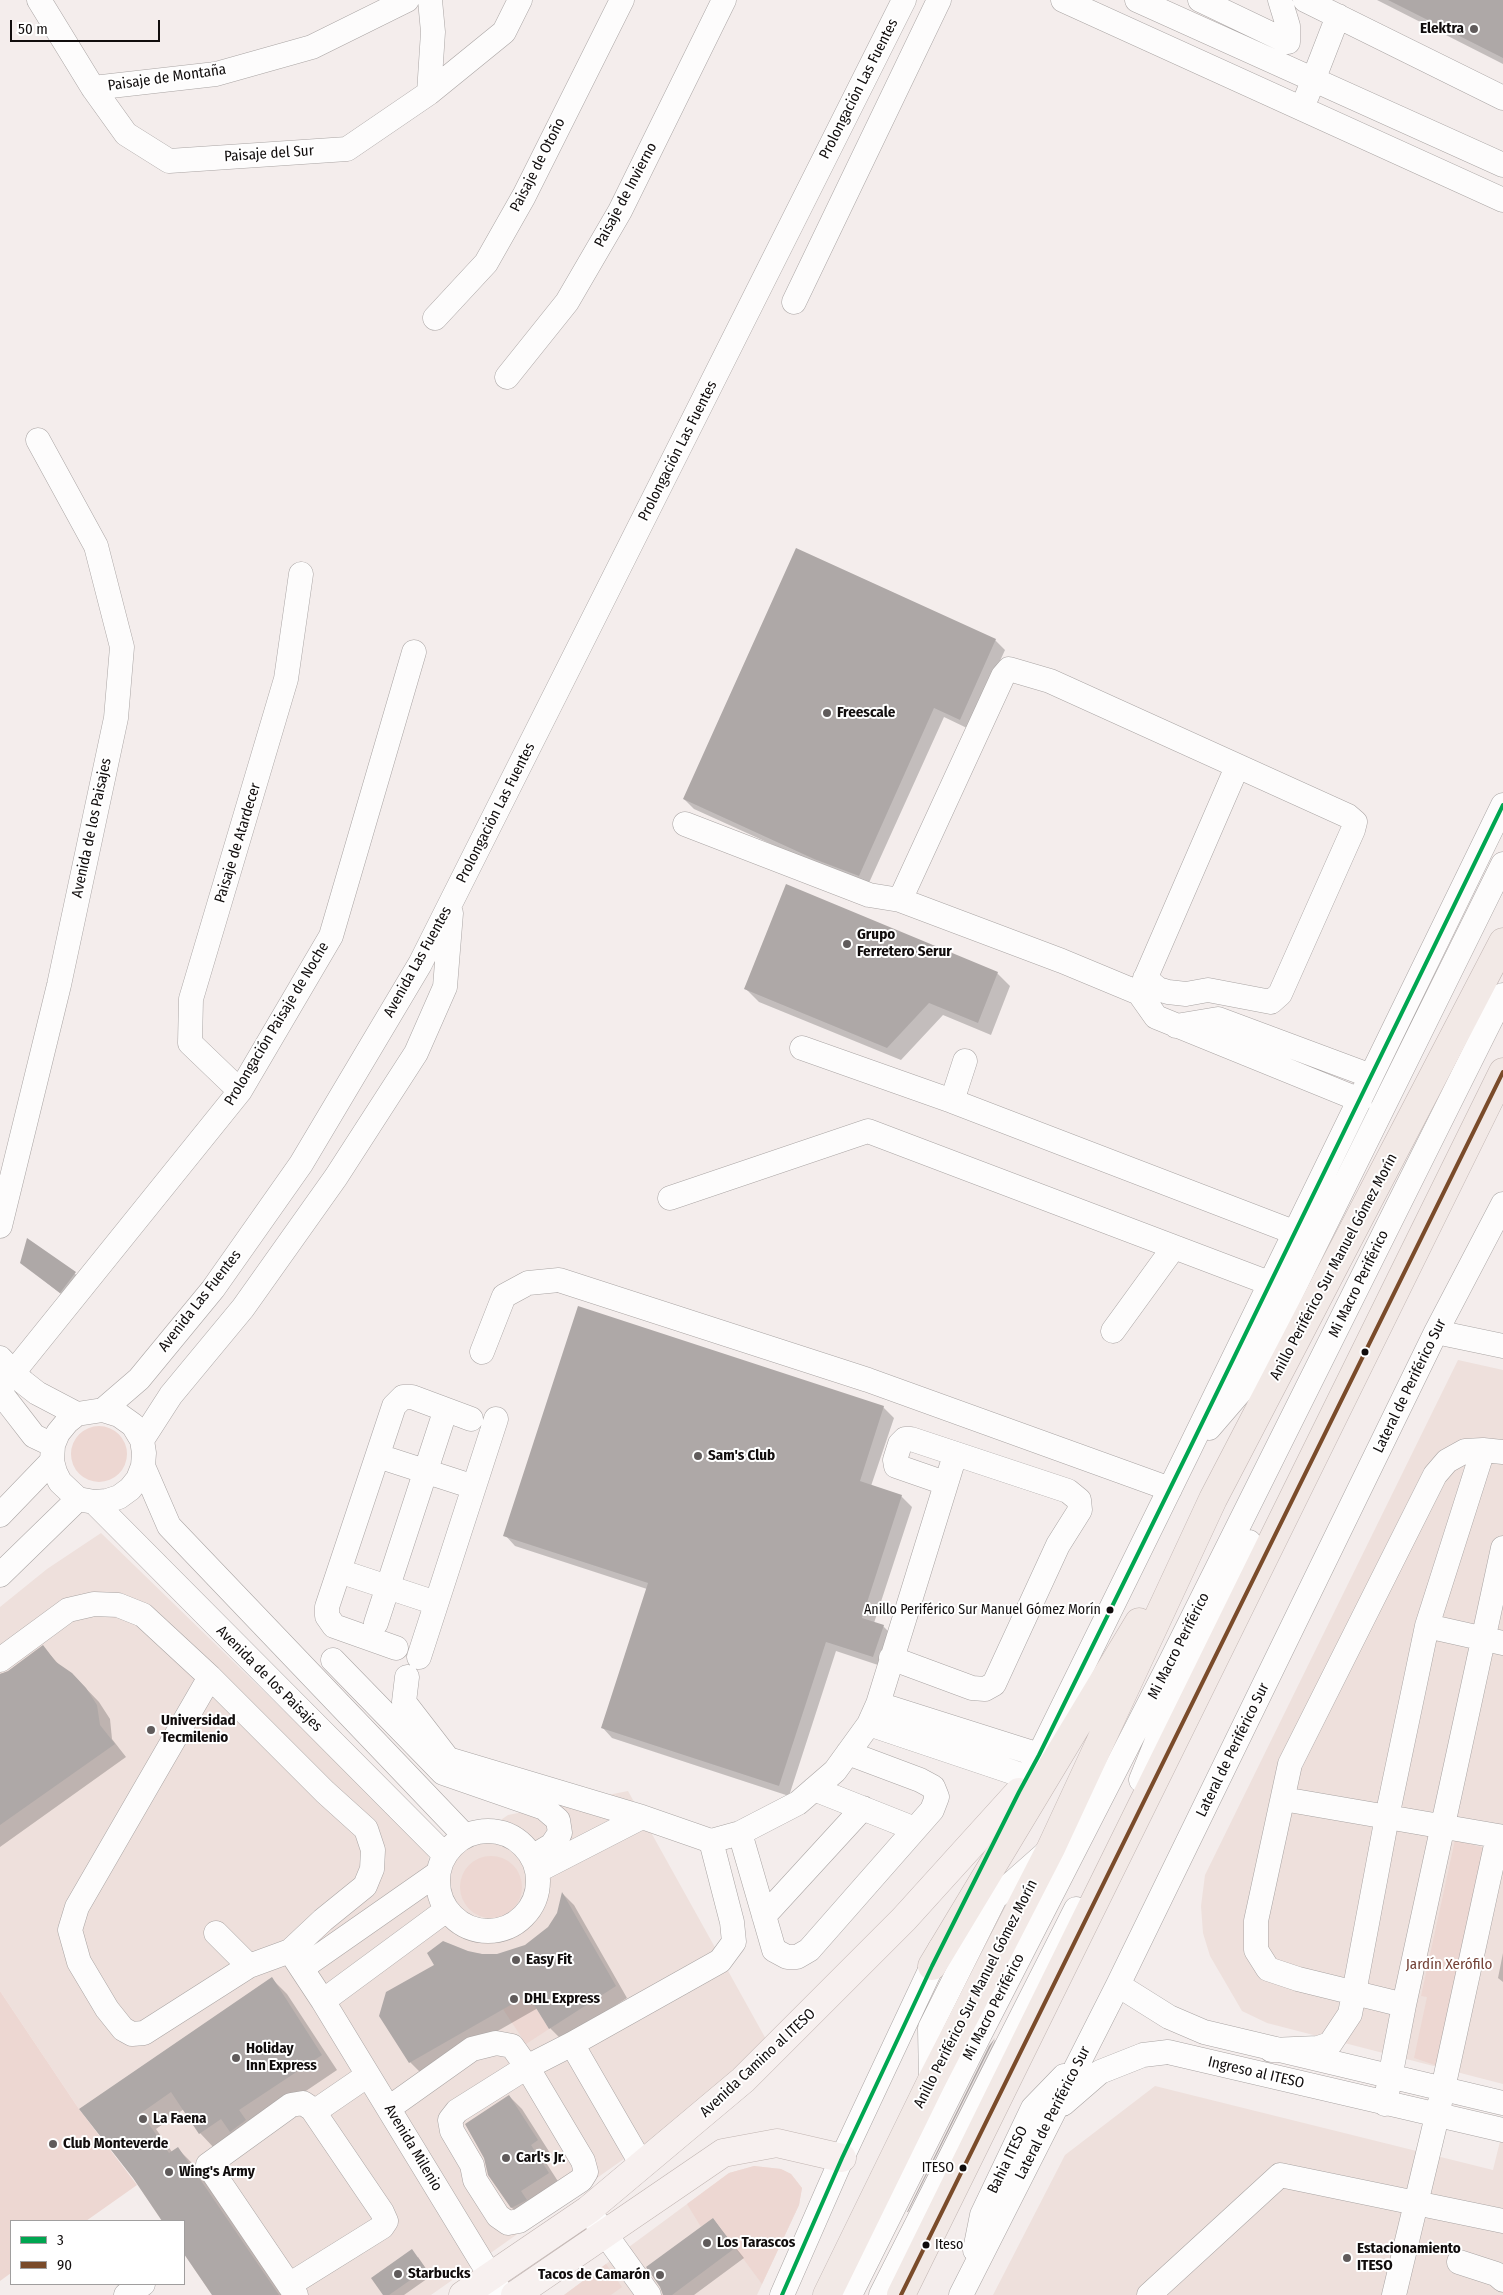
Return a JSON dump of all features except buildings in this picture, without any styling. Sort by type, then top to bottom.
[{"type":"highway","name":"Anillo Periférico Sur Manuel Gómez Morín","points":[[827,2295],[931,2082],[1050,1848],[1213,1499],[1503,942]]},
{"type":"highway","points":[[900,2295],[1503,1072]]},
{"type":"highway","points":[[932,1966],[1213,1499]]},
{"type":"highway","points":[[915,2295],[979,2138]]},
{"type":"main road","name":"Avenida Camino al ITESO","points":[[463,2295],[497,2285],[743,2080],[904,1919],[1023,1784]]},
{"type":"main road","points":[[515,2295],[723,2153],[777,2143],[842,2158]]},
{"type":"street","name":"Paisaje del Sur","points":[[39,0],[93,88],[126,134],[170,161],[347,149],[429,93],[504,32],[520,0]]},
{"type":"street","name":"Paisaje de Montaña","points":[[93,88],[216,74],[302,50],[407,0]]},
{"type":"street","points":[[429,93],[434,32],[430,0]]},
{"type":"street","name":"Paisaje de Otoño","points":[[435,318],[486,263],[524,196],[622,0]]},
{"type":"street","name":"Paisaje de Invierno","points":[[507,377],[567,302],[620,212],[724,0]]},
{"type":"street","name":"Prolongación Las Fuentes","points":[[452,901],[904,0]]},
{"type":"street","points":[[794,302],[939,0]]},
{"type":"street","points":[[1063,0],[1503,200]]},
{"type":"street","points":[[1137,0],[1503,166]]},
{"type":"street","points":[[1200,0],[1288,42],[1288,26],[1280,0]]},
{"type":"street","points":[[1305,0],[1503,98]]},
{"type":"street","points":[[1301,109],[1338,16]]},
{"type":"street","name":"Avenida de los Paisajes","points":[[0,1226],[59,985],[110,747],[116,718],[122,647],[96,546],[38,440]]},
{"type":"street","name":"Paisaje de Atardecer","points":[[240,1091],[190,1043],[191,999],[286,679],[301,574]]},
{"type":"street","name":"Prolongación Paisaje de Noche","points":[[4,1378],[240,1091],[331,936],[414,652]]},
{"type":"street","points":[[686,824],[869,895],[900,900],[942,917],[1142,986],[1168,992],[1218,991],[1271,1002],[1280,994],[1354,830],[1354,822],[1348,816],[1050,682],[1009,669],[1002,676],[900,900]]},
{"type":"street","points":[[1237,767],[1142,986],[1156,1017],[1174,1026],[1360,1100]]},
{"type":"street","points":[[782,2295],[842,2158],[932,1966],[1023,1784],[1039,1756],[1269,1283],[1296,1233],[1503,805]]},
{"type":"street","points":[[1188,1452],[1246,1385],[1503,864]]},
{"type":"street","name":"Avenida Las Fuentes","points":[[103,1410],[139,1379],[213,1289],[301,1164],[420,964],[452,901]]},
{"type":"street","name":"Avenida Las Fuentes","points":[[142,1440],[172,1395],[244,1308],[336,1178],[416,1053],[445,988],[452,901]]},
{"type":"street","name":"Mi Macro Periférico","points":[[850,2295],[977,2040],[1177,1651],[1503,995]]},
{"type":"street","points":[[1174,1026],[1218,1019],[1371,1076]]},
{"type":"street","name":"Mi Macro Periférico","points":[[880,2295],[1144,1775],[1187,1667],[1503,1030]]},
{"type":"street","points":[[802,1048],[952,1101],[1296,1233]]},
{"type":"street","points":[[952,1101],[965,1061]]},
{"type":"street","points":[[670,1198],[868,1131],[1269,1283]]},
{"type":"street","name":"Lateral de Periférico Sur","points":[[965,2287],[1118,1985],[1436,1332],[1503,1204]]},
{"type":"street","points":[[1113,1331],[1174,1247]]},
{"type":"street","points":[[482,1352],[504,1296],[528,1283],[559,1280],[868,1380],[1170,1489]]},
{"type":"street","points":[[1436,1332],[1503,1346]]},
{"type":"street","points":[[4,1378],[23,1382],[37,1393],[77,1414]]},
{"type":"street","points":[[0,1515],[53,1453],[58,1433],[66,1422],[77,1414],[103,1410],[119,1415],[133,1425],[142,1440],[144,1453],[143,1466],[138,1479],[125,1493],[107,1501],[86,1500],[60,1482],[53,1453],[34,1436],[4,1378]]},
{"type":"street","points":[[396,1648],[334,1626],[327,1616],[327,1607],[394,1406],[403,1396],[412,1397],[471,1419]]},
{"type":"street","points":[[496,1419],[413,1667],[404,1702],[446,1766],[642,1817],[711,1841],[740,1833],[798,1803],[835,1771],[873,1714],[955,1455]]},
{"type":"street","points":[[376,1624],[442,1421]]},
{"type":"street","points":[[892,1658],[972,1688],[985,1690],[994,1684],[1058,1545],[1080,1510],[1079,1500],[1068,1492],[911,1439],[905,1439],[900,1444],[895,1460],[896,1466],[945,1483]]},
{"type":"street","points":[[1271,2050],[1318,2048],[1330,2044],[1350,2014],[1352,1993],[1427,1626],[1493,1451],[1465,1451],[1447,1461],[1435,1475],[1290,1764],[1256,1921],[1256,1950],[1268,1970],[1352,1993],[1404,2005]]},
{"type":"street","points":[[378,1456],[474,1486]]},
{"type":"street","points":[[143,1466],[169,1526],[465,1836]]},
{"type":"street","points":[[0,1575],[86,1500]]},
{"type":"street","name":"Avenida de los Paisajes","points":[[86,1500],[441,1864]]},
{"type":"street","points":[[1385,2104],[1442,1826],[1493,1641],[1503,1548]]},
{"type":"street","points":[[339,1571],[436,1602]]},
{"type":"street","points":[[0,1660],[68,1610],[94,1604],[118,1605],[143,1615],[210,1677],[325,1792],[366,1829],[373,1850],[372,1869],[365,1886],[323,1920],[296,1960]]},
{"type":"street","points":[[1427,1626],[1493,1641]]},
{"type":"street","points":[[334,1660],[446,1766],[544,1808],[558,1820],[560,1833],[552,1845],[534,1864]]},
{"type":"street","points":[[210,1677],[77,1907],[70,1930],[79,1962],[107,2009],[123,2028],[132,2034],[144,2033],[249,1966],[296,1960],[441,1864],[465,1836],[480,1831],[495,1831],[510,1836],[522,1844],[534,1864],[537,1889],[532,1905],[521,1919],[506,1928],[489,1932],[472,1929],[445,1911],[438,1891],[441,1864]]},
{"type":"street","points":[[873,1714],[1039,1756]]},
{"type":"street","points":[[873,1714],[1023,1784]]},
{"type":"street","points":[[740,1833],[774,1950],[787,1957],[797,1957],[809,1950],[915,1830],[932,1810],[937,1797],[932,1787],[920,1780],[848,1753]]},
{"type":"street","points":[[814,1789],[915,1830]]},
{"type":"street","points":[[1283,1799],[1500,1836],[1394,2295]]},
{"type":"street","points":[[764,1916],[863,1808]]},
{"type":"street","points":[[534,1864],[642,1817]]},
{"type":"street","points":[[388,2108],[472,2049],[496,2042],[512,2046],[526,2067],[583,2161],[586,2172],[581,2180],[518,2221],[508,2223],[498,2216],[475,2180],[472,2165],[452,2131],[450,2120],[457,2111],[526,2067],[572,2044],[720,1961],[734,1942],[732,1922],[711,1841]]},
{"type":"street","points":[[323,2001],[445,1911]]},
{"type":"street","points":[[216,1933],[249,1966]]},
{"type":"street","name":"Avenida Milenio","points":[[296,1960],[497,2285]]},
{"type":"street","name":"Ingreso al ITESO","points":[[1118,1985],[1169,2017],[1204,2032],[1271,2050],[1494,2101]]},
{"type":"street","points":[[572,2044],[642,2165]]},
{"type":"street","name":"Ingreso al ITESO","points":[[1053,2113],[1100,2072],[1143,2055],[1168,2052],[1436,2116],[1503,2130]]},
{"type":"street","name":"Bahia ITESO","points":[[965,2287],[982,2214],[1033,2108],[1080,2060]]},
{"type":"street","points":[[314,2112],[368,2075]]},
{"type":"street","points":[[303,2103],[314,2112],[382,2212],[386,2221],[382,2227],[292,2290],[208,2165],[291,2105],[303,2103]]},
{"type":"street","points":[[1149,2295],[1280,2175],[1503,2221]]},
{"type":"street","points":[[588,2210],[649,2295]]},
{"type":"street","points":[[1459,2262],[1496,2274],[1503,2280]]},
{"type":"street","points":[[126,2295],[141,2285]]},
{"type":"shaded area","points":[[1458,1360],[1503,1370],[1503,2084],[1267,2023],[1242,2011],[1210,1956],[1203,1933],[1201,1906],[1205,1875]]},
{"type":"shaded area","points":[[101,1533],[429,1852],[428,1870],[508,1815],[628,1791],[767,2041],[767,2058],[431,2295],[212,2295],[185,2255],[185,2220],[161,2220],[133,2178],[79,2109],[0,1991],[0,1607],[47,1569]]},
{"type":"shaded area","points":[[1155,2086],[1493,2170],[1503,2129],[1503,2295],[993,2295],[1065,2155]]},
{"type":"shaded area","points":[[754,2166],[781,2169],[791,2174],[802,2188],[799,2205],[757,2295],[564,2295],[729,2173]]},
{"type":"green space","points":[[94,1426],[104,1426],[119,1434],[125,1443],[127,1454],[125,1465],[119,1474],[104,1482],[94,1482],[83,1477],[76,1470],[71,1459],[71,1449],[76,1438],[83,1431]]},
{"type":"green space","name":"Jardín Xerófilo","points":[[1455,1840],[1481,1847],[1490,1854],[1447,2069],[1414,2058],[1427,1997],[1421,1996]]},
{"type":"green space","points":[[491,1856],[503,1859],[513,1865],[519,1875],[522,1887],[519,1899],[513,1909],[503,1915],[491,1918],[479,1915],[469,1909],[463,1899],[460,1887],[463,1875],[469,1865],[479,1859]]},
{"type":"green space","name":"Club Monteverde","points":[[0,1991],[79,2109],[137,2185],[87,2220],[10,2220],[10,2274],[0,2281]]},
{"type":"green space","points":[[528,1995],[549,2029],[526,2044],[503,2009]]},
{"type":"green space","points":[[754,2166],[781,2169],[791,2174],[802,2188],[799,2205],[762,2284],[713,2218],[701,2227],[687,2204],[729,2173]]},
{"type":"green space","points":[[606,2264],[622,2287],[611,2295],[564,2295]]},
{"type":"transit line","name":"3","points":[[782,2295],[842,2158],[932,1966],[1039,1755],[1503,805]]},
{"type":"transit line","name":"90","points":[[901,2295],[1503,1072]]},
{"type":"place","name":"Elektra","points":[[1474,29]]},
{"type":"place","name":"Freescale","points":[[827,713]]},
{"type":"place","name":"Grupo Ferretero Serur","points":[[847,944]]},
{"type":"place","name":"Sam's Club","points":[[698,1456]]},
{"type":"place","name":"Anillo Periférico Sur Manuel Gómez Morín","points":[[1110,1610]]},
{"type":"place","name":"Universidad Tecmilenio","points":[[151,1730]]},
{"type":"place","name":"Easy Fit","points":[[516,1960]]},
{"type":"place","name":"DHL Express","points":[[514,1999]]},
{"type":"place","name":"Holiday Inn Express","points":[[236,2058]]},
{"type":"place","name":"La Faena","points":[[143,2119]]},
{"type":"place","name":"Club Monteverde","points":[[53,2144]]},
{"type":"place","name":"Carl's Jr.","points":[[506,2158]]},
{"type":"place","name":"ITESO","points":[[963,2168]]},
{"type":"place","name":"Wing's Army","points":[[169,2172]]},
{"type":"place","name":"Los Tarascos","points":[[707,2243]]},
{"type":"place","name":"Iteso","points":[[926,2245]]},
{"type":"place","name":"Estacionamiento ITESO","points":[[1347,2258]]},
{"type":"place","name":"Starbucks","points":[[398,2274]]},
{"type":"place","name":"Tacos de Camarón","points":[[660,2275]]}]
